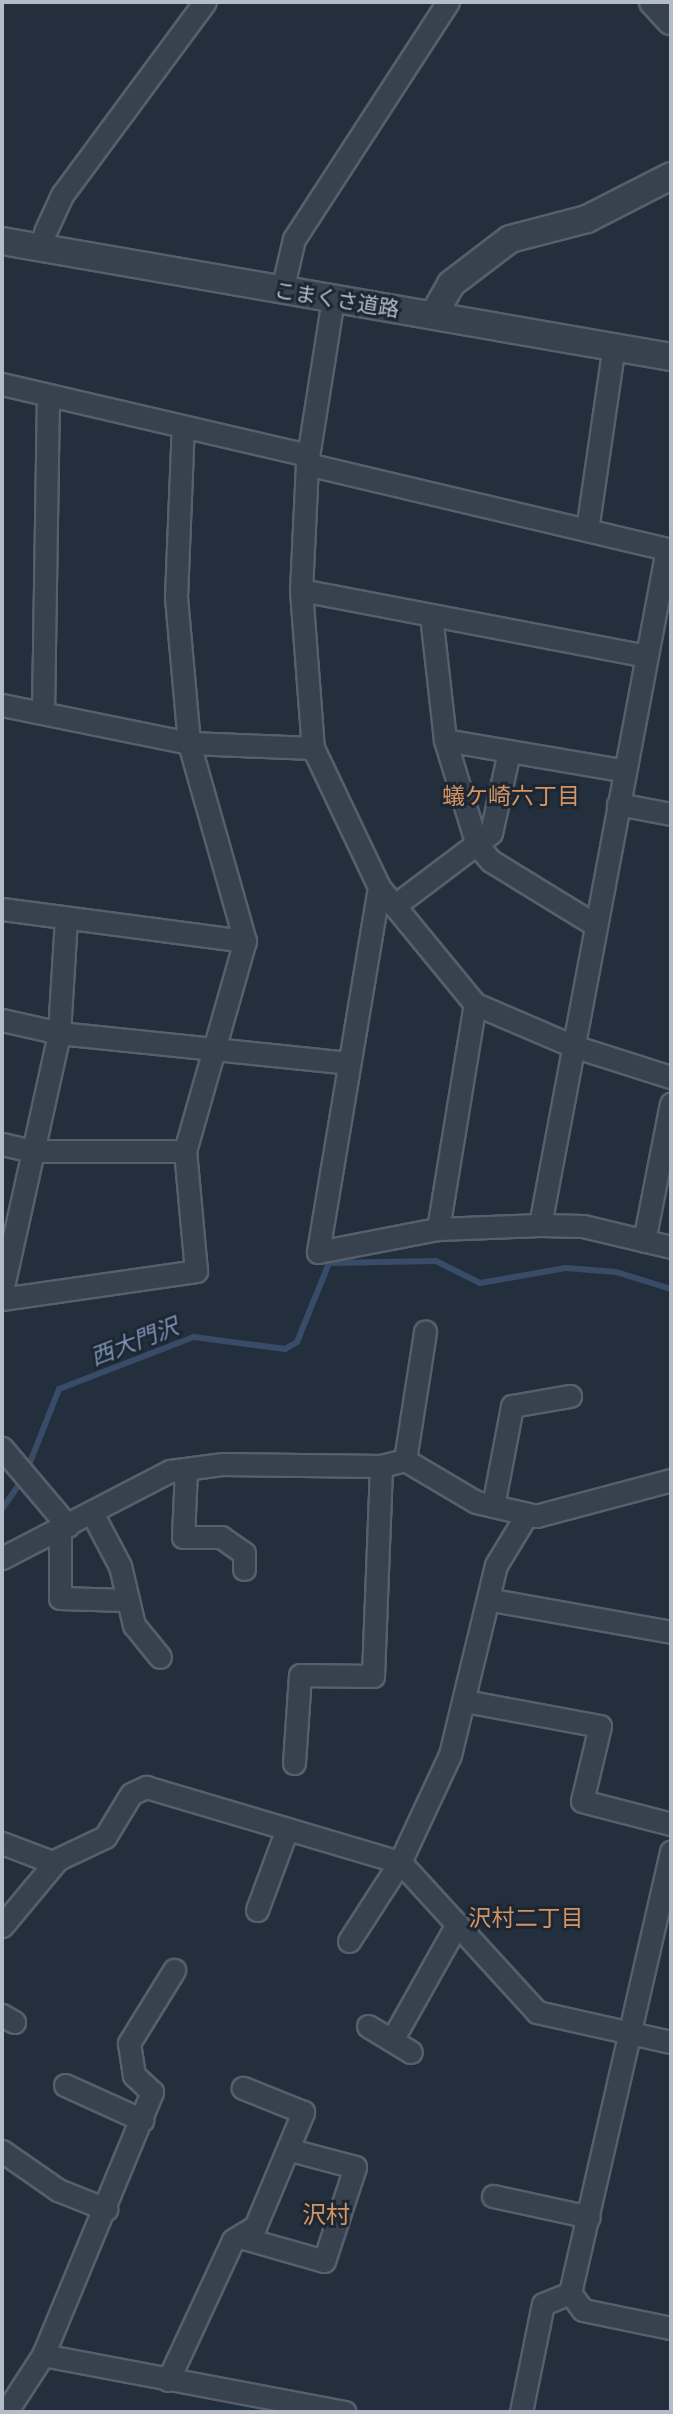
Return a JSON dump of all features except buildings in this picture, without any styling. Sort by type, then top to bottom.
[{"type":"street","points":[[45,232],[62,195],[205,2]]},
{"type":"street","points":[[282,290],[294,239],[448,2]]},
{"type":"street","points":[[653,2],[671,21]]},
{"type":"street","points":[[434,314],[451,284],[510,239],[587,219],[671,176]]},
{"type":"street","name":"こまくさ道路","points":[[2,241],[671,357]]},
{"type":"street","points":[[333,299],[307,460],[301,590],[313,748],[379,887],[475,1004],[573,1046],[671,1077]]},
{"type":"street","points":[[587,530],[614,345]]},
{"type":"street","points":[[2,384],[183,426],[307,460],[669,549],[643,655],[621,770],[618,804],[540,1226]]},
{"type":"street","points":[[43,712],[48,395]]},
{"type":"street","points":[[2,1299],[196,1271],[185,1151],[245,941],[190,743],[176,597],[183,426]]},
{"type":"street","points":[[301,590],[643,655]]},
{"type":"street","points":[[430,615],[445,740],[477,845],[502,869],[594,924]]},
{"type":"street","points":[[2,705],[190,743],[313,748]]},
{"type":"street","points":[[445,740],[621,770]]},
{"type":"street","points":[[394,906],[491,833],[509,752]]},
{"type":"street","points":[[618,804],[671,814]]},
{"type":"street","points":[[379,887],[318,1252],[438,1229],[540,1226],[583,1226],[671,1247]]},
{"type":"street","points":[[2,909],[245,941]]},
{"type":"street","points":[[2,1291],[59,1033],[66,919]]},
{"type":"street","points":[[438,1229],[475,1004]]},
{"type":"street","points":[[2,1020],[59,1033],[348,1063]]},
{"type":"street","points":[[643,1241],[671,1104]]},
{"type":"street","points":[[2,1144],[33,1151],[185,1151]]},
{"type":"street","points":[[405,1460],[425,1332]]},
{"type":"street","points":[[494,1506],[512,1406],[570,1396]]},
{"type":"street","points":[[2,1448],[64,1528],[60,1598],[125,1600]]},
{"type":"street","points":[[2,1558],[93,1515],[170,1471],[186,1469],[381,1466],[405,1460],[494,1506],[527,1514],[592,1506],[671,1480]]},
{"type":"street","points":[[294,1763],[300,1675],[373,1676],[381,1466]]},
{"type":"street","points":[[186,1469],[183,1537],[221,1537],[244,1553],[244,1569]]},
{"type":"street","points":[[349,1941],[400,1862],[450,1755],[492,1600],[496,1565],[527,1514]]},
{"type":"street","points":[[93,1515],[120,1566],[125,1600],[134,1625],[160,1657]]},
{"type":"street","points":[[492,1600],[671,1632]]},
{"type":"street","points":[[464,1701],[600,1726],[582,1801],[671,1825]]},
{"type":"street","points":[[2,1926],[57,1860],[105,1837],[131,1794],[146,1787],[400,1862],[537,2012],[671,2042]]},
{"type":"street","points":[[257,1910],[288,1829]]},
{"type":"street","points":[[2,1843],[57,1860]]},
{"type":"street","points":[[570,2293],[633,2034],[671,1851]]},
{"type":"street","points":[[392,2040],[457,1924]]},
{"type":"street","points":[[6,2412],[43,2355],[142,2120],[152,2092],[134,2075],[129,2043],[174,1970]]},
{"type":"street","points":[[368,2026],[411,2052]]},
{"type":"street","points":[[65,2085],[142,2120]]},
{"type":"street","points":[[168,2380],[240,2236],[255,2227],[291,2150],[303,2112],[243,2088]]},
{"type":"street","points":[[240,2236],[324,2262],[355,2167],[291,2150]]},
{"type":"street","points":[[2,2151],[58,2190],[106,2209]]},
{"type":"street","points":[[493,2196],[589,2217]]},
{"type":"street","points":[[570,2293],[583,2309],[671,2328]]},
{"type":"street","points":[[521,2412],[543,2304],[570,2293]]},
{"type":"street","points":[[43,2355],[345,2412]]},
{"type":"waterway","name":"西大門沢","points":[[27,1470],[59,1389],[194,1337],[285,1349],[297,1342],[329,1263],[436,1261],[480,1283],[566,1268],[616,1272],[671,1289]]},
{"type":"waterway","name":"西大門沢","points":[[2,1509],[22,1480]]},
{"type":"district","name":"蟻ケ崎六丁目","points":[[511,795]]},
{"type":"district","name":"沢村二丁目","points":[[526,1917]]},
{"type":"district","name":"沢村","points":[[326,2214]]}]
